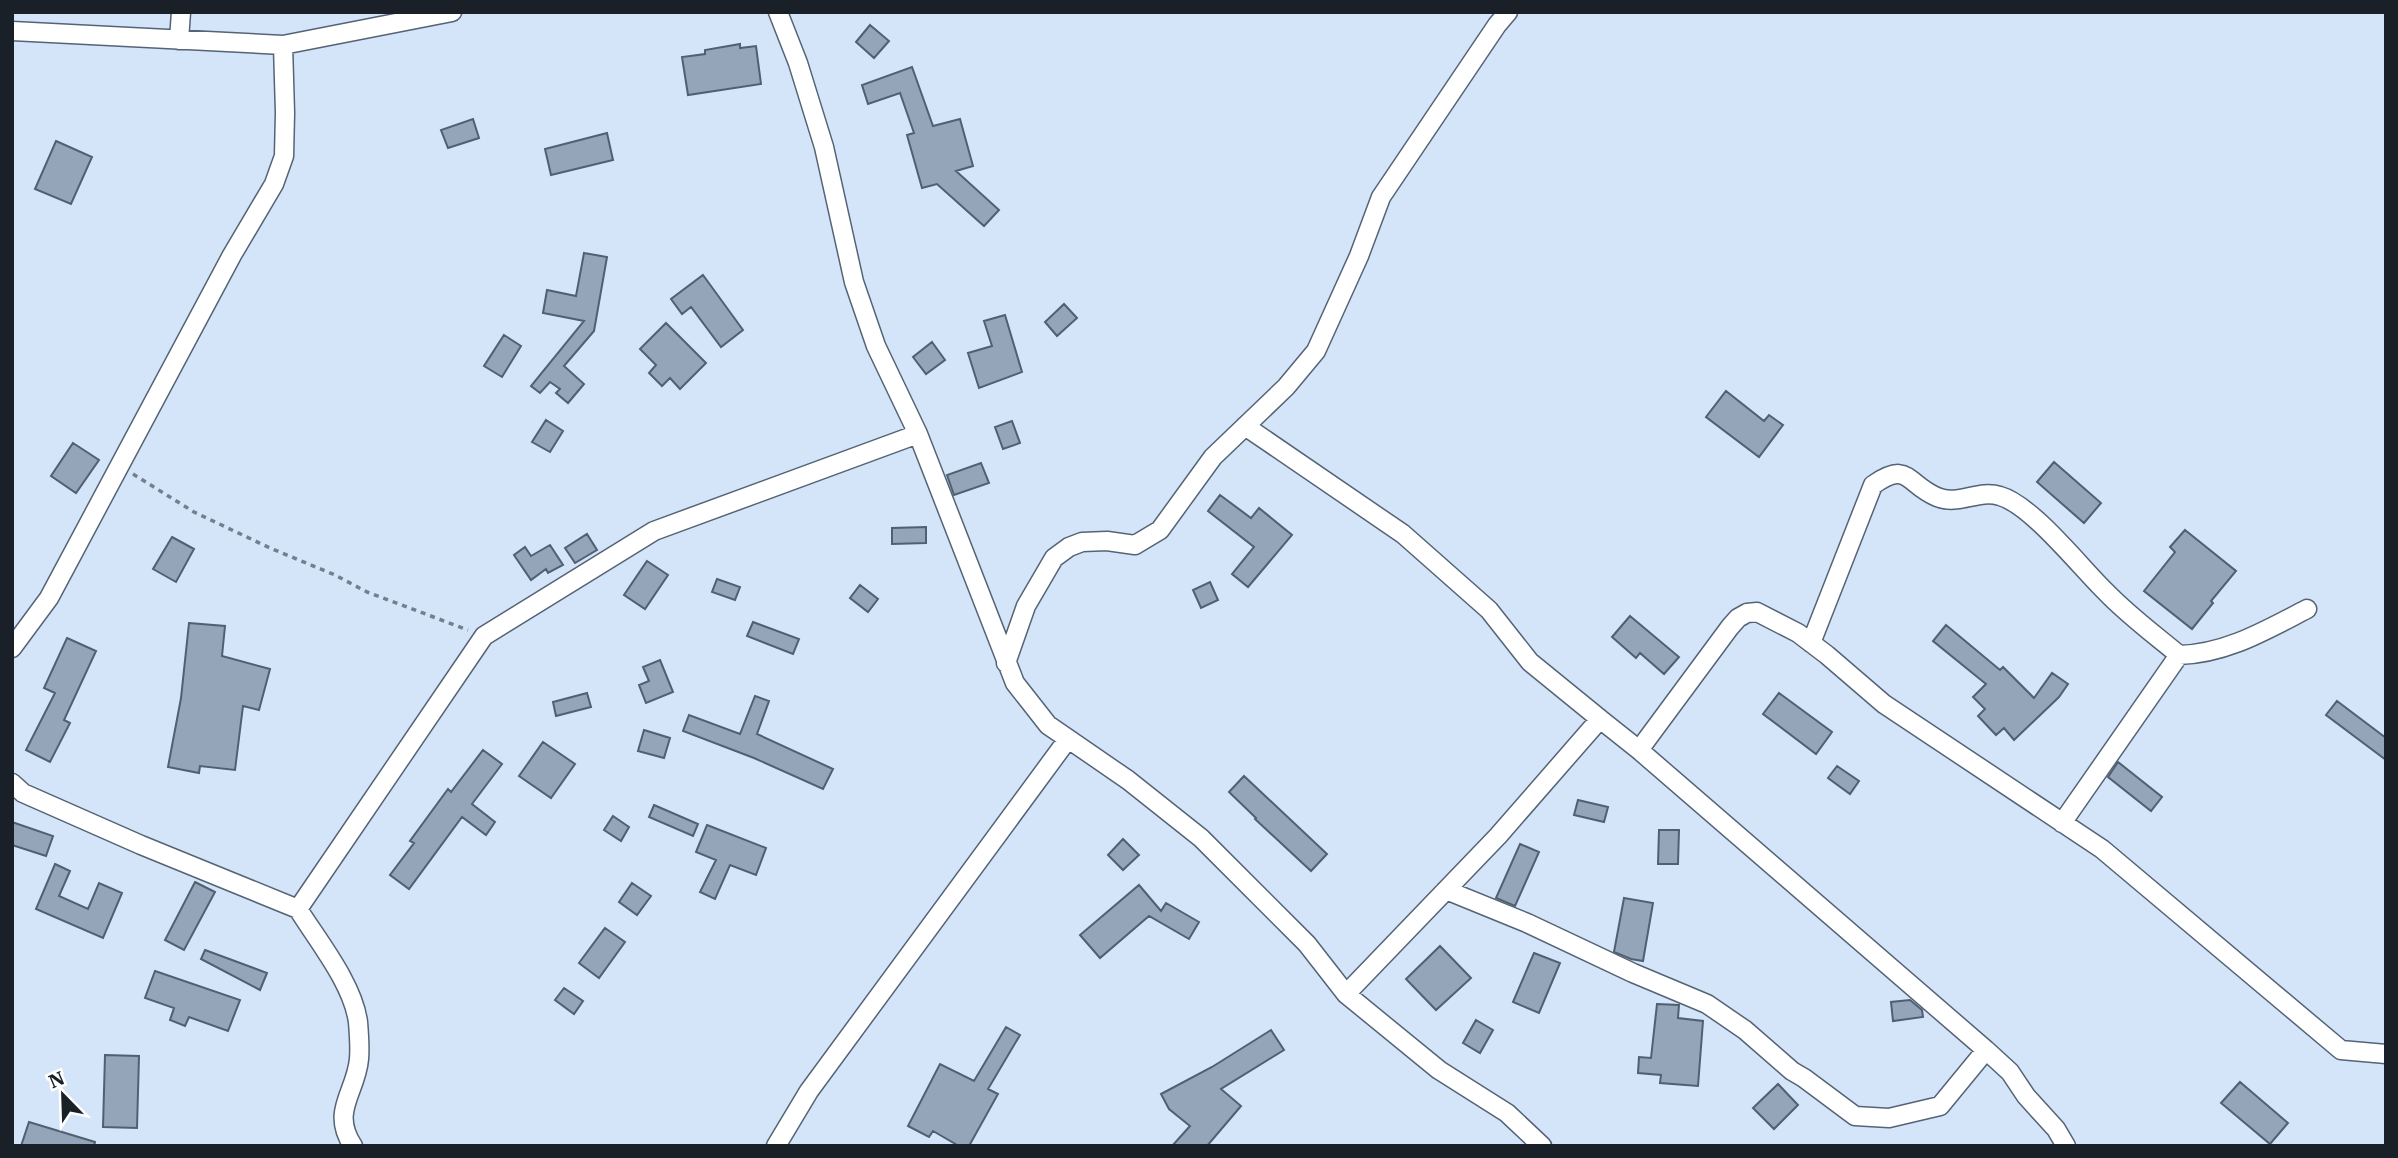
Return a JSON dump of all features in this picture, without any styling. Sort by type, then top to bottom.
[{"type":"street","points":[[179,40],[181,12]]},
{"type":"street","points":[[12,31],[283,45],[452,12]]},
{"type":"street","points":[[778,12],[798,63],[824,147],[854,282],[876,346],[918,434],[1015,682],[1048,725],[1128,780],[1201,838],[1307,944],[1346,994],[1438,1070],[1507,1113],[1542,1146]]},
{"type":"street","points":[[1006,663],[1026,606],[1054,558],[1082,541],[1135,545],[1160,530],[1213,457],[1286,387],[1316,351],[1359,256],[1381,197],[1508,12]]},
{"type":"street","points":[[12,649],[49,598],[232,255],[274,184],[284,156],[283,45]]},
{"type":"street","points":[[1245,426],[1403,534],[1489,610],[1530,662],[1639,750],[2010,1072],[2026,1096],[2056,1129],[2066,1146]]},
{"type":"street","points":[[298,909],[484,636],[654,531],[918,434]]},
{"type":"street","points":[[1811,643],[1873,485],[1889,474],[1902,473],[1936,496],[1952,501],[1984,494],[2001,496],[2016,505],[2050,532],[2107,594],[2179,655],[2204,654],[2252,636],[2307,609]]},
{"type":"street","points":[[1639,750],[1738,618],[1757,612],[1798,633],[1884,704],[2102,849],[2341,1050],[2386,1054]]},
{"type":"street","points":[[2062,823],[2179,655]]},
{"type":"street","points":[[1346,994],[1498,836],[1600,719]]},
{"type":"street","points":[[776,1146],[809,1091],[1068,740]]},
{"type":"street","points":[[12,783],[34,798],[298,909],[354,1003],[358,1022],[359,1061],[342,1118],[345,1135],[353,1146]]},
{"type":"street","points":[[1446,890],[1527,923],[1707,1004],[1745,1030],[1792,1071],[1855,1116],[1889,1118],[1940,1106],[1986,1050]]},
{"type":"path","points":[[119,466],[194,512],[270,548],[335,575],[367,592],[484,636]]},
{"type":"building","points":[[870,25],[889,41],[874,58],[856,42]]},
{"type":"building","points":[[740,44],[740,48],[756,46],[761,84],[688,95],[682,57],[705,54],[705,50]]},
{"type":"building","points":[[912,67],[933,126],[960,119],[973,166],[956,171],[999,210],[984,226],[937,184],[922,188],[907,135],[914,133],[900,93],[868,104],[862,85]]},
{"type":"building","points":[[473,119],[479,138],[448,148],[441,130]]},
{"type":"building","points":[[607,133],[613,160],[551,175],[545,149]]},
{"type":"building","points":[[56,141],[92,157],[71,204],[35,189]]},
{"type":"building","points":[[584,253],[607,257],[594,331],[564,366],[584,384],[568,403],[556,393],[560,389],[550,382],[540,393],[531,386],[584,321],[543,313],[547,290],[576,296]]},
{"type":"building","points":[[703,275],[743,330],[721,347],[691,307],[682,314],[671,299]]},
{"type":"building","points":[[1064,304],[1077,318],[1057,336],[1045,322]]},
{"type":"building","points":[[1005,315],[1022,372],[979,388],[968,353],[992,346],[984,321]]},
{"type":"building","points":[[666,323],[706,363],[680,389],[670,378],[662,386],[649,373],[656,365],[640,349]]},
{"type":"building","points":[[504,335],[521,346],[502,377],[484,366]]},
{"type":"building","points":[[932,342],[945,360],[926,374],[913,357]]},
{"type":"building","points":[[1726,391],[1764,421],[1769,415],[1783,425],[1759,457],[1706,417]]},
{"type":"building","points":[[546,420],[563,431],[550,452],[532,442]]},
{"type":"building","points":[[1012,421],[1020,443],[1003,449],[995,427]]},
{"type":"building","points":[[73,443],[99,460],[76,493],[51,476]]},
{"type":"building","points":[[2054,462],[2101,503],[2084,523],[2037,482]]},
{"type":"building","points":[[981,463],[989,483],[954,495],[947,475]]},
{"type":"building","points":[[1220,495],[1251,518],[1259,508],[1292,535],[1248,587],[1232,574],[1254,547],[1208,511]]},
{"type":"building","points":[[926,527],[926,543],[892,544],[892,528]]},
{"type":"building","points":[[2185,530],[2236,571],[2192,629],[2144,591],[2175,552],[2170,547]]},
{"type":"building","points":[[587,534],[597,550],[575,563],[565,548]]},
{"type":"building","points":[[172,537],[194,549],[176,582],[153,569]]},
{"type":"building","points":[[550,545],[563,565],[548,573],[546,569],[531,580],[514,555],[525,547],[531,556]]},
{"type":"building","points":[[647,561],[668,575],[645,609],[624,595]]},
{"type":"building","points":[[717,579],[740,587],[735,600],[712,592]]},
{"type":"building","points":[[1210,582],[1218,600],[1201,608],[1193,590]]},
{"type":"building","points":[[860,585],[878,599],[868,612],[850,598]]},
{"type":"building","points":[[1630,616],[1679,657],[1664,674],[1640,653],[1636,658],[1612,637]]},
{"type":"building","points":[[753,622],[799,639],[793,654],[747,636]]},
{"type":"building","points":[[189,623],[225,626],[222,656],[270,669],[259,710],[243,706],[235,770],[200,766],[199,773],[168,767],[181,698]]},
{"type":"building","points":[[1946,625],[2000,670],[2003,667],[2034,698],[2052,673],[2068,684],[2059,697],[2014,740],[2004,728],[1996,735],[1978,716],[1985,709],[1973,697],[1986,684],[1933,641]]},
{"type":"building","points":[[67,638],[96,651],[64,720],[70,723],[50,762],[26,750],[55,693],[44,688]]},
{"type":"building","points":[[660,660],[673,692],[646,703],[639,685],[649,681],[643,667]]},
{"type":"building","points":[[587,693],[591,707],[556,716],[553,702]]},
{"type":"building","points":[[1779,693],[1832,732],[1816,754],[1763,714]]},
{"type":"building","points":[[755,696],[769,701],[757,734],[833,769],[823,789],[754,758],[683,731],[689,715],[740,734]]},
{"type":"building","points":[[2337,701],[2386,738],[2386,760],[2326,715]]},
{"type":"building","points":[[644,730],[670,738],[664,758],[638,751]]},
{"type":"building","points":[[543,742],[575,764],[551,798],[519,776]]},
{"type":"building","points":[[483,750],[502,764],[472,804],[495,822],[486,835],[462,817],[409,889],[390,875],[414,843],[410,841],[448,789],[451,792]]},
{"type":"building","points":[[2118,762],[2162,797],[2151,811],[2108,777]]},
{"type":"building","points":[[1837,766],[1859,781],[1850,794],[1828,778]]},
{"type":"building","points":[[1244,776],[1327,854],[1311,871],[1229,792]]},
{"type":"building","points":[[1578,800],[1608,807],[1604,822],[1574,815]]},
{"type":"building","points":[[654,805],[698,824],[693,836],[649,817]]},
{"type":"building","points":[[613,816],[629,827],[621,841],[604,830]]},
{"type":"building","points":[[12,822],[53,836],[46,856],[12,845]]},
{"type":"building","points":[[707,825],[766,848],[756,875],[730,865],[715,899],[700,892],[716,860],[696,852]]},
{"type":"building","points":[[1659,830],[1679,830],[1678,864],[1658,864]]},
{"type":"building","points":[[1123,839],[1139,855],[1123,870],[1108,855]]},
{"type":"building","points":[[1520,844],[1539,852],[1515,906],[1496,898]]},
{"type":"building","points":[[55,864],[70,871],[59,896],[88,909],[99,883],[122,893],[103,938],[36,909]]},
{"type":"building","points":[[195,882],[215,892],[184,950],[165,940]]},
{"type":"building","points":[[632,883],[651,896],[637,915],[619,902]]},
{"type":"building","points":[[1139,885],[1161,911],[1166,903],[1199,922],[1189,939],[1149,916],[1100,958],[1080,935]]},
{"type":"building","points":[[1624,898],[1653,903],[1643,961],[1614,952]]},
{"type":"building","points":[[605,928],[625,942],[599,978],[579,963]]},
{"type":"building","points":[[1440,946],[1471,978],[1436,1010],[1406,979]]},
{"type":"building","points":[[205,950],[267,973],[260,990],[201,959]]},
{"type":"building","points":[[1534,953],[1560,963],[1539,1013],[1513,1002]]},
{"type":"building","points":[[155,971],[240,1000],[228,1031],[189,1017],[185,1026],[170,1020],[174,1008],[145,998]]},
{"type":"building","points":[[564,988],[583,1001],[574,1014],[555,1000]]},
{"type":"building","points":[[1910,1000],[1922,1010],[1923,1017],[1893,1021],[1891,1002]]},
{"type":"building","points":[[1657,1004],[1679,1005],[1678,1018],[1703,1021],[1698,1086],[1660,1083],[1661,1075],[1638,1073],[1639,1057],[1651,1058]]},
{"type":"building","points":[[1476,1020],[1493,1030],[1480,1053],[1463,1043]]},
{"type":"building","points":[[1006,1027],[1020,1035],[988,1089],[998,1094],[969,1146],[959,1146],[933,1131],[929,1137],[908,1126],[940,1064],[974,1081]]},
{"type":"building","points":[[1271,1030],[1284,1050],[1221,1089],[1241,1106],[1207,1146],[1172,1146],[1190,1126],[1169,1109],[1161,1094],[1212,1067]]},
{"type":"building","points":[[105,1055],[139,1056],[137,1128],[103,1127]]},
{"type":"building","points":[[2240,1082],[2288,1123],[2270,1144],[2221,1103]]},
{"type":"building","points":[[1778,1084],[1798,1105],[1774,1129],[1753,1108]]},
{"type":"building","points":[[29,1122],[95,1142],[94,1146],[21,1146]]}]
